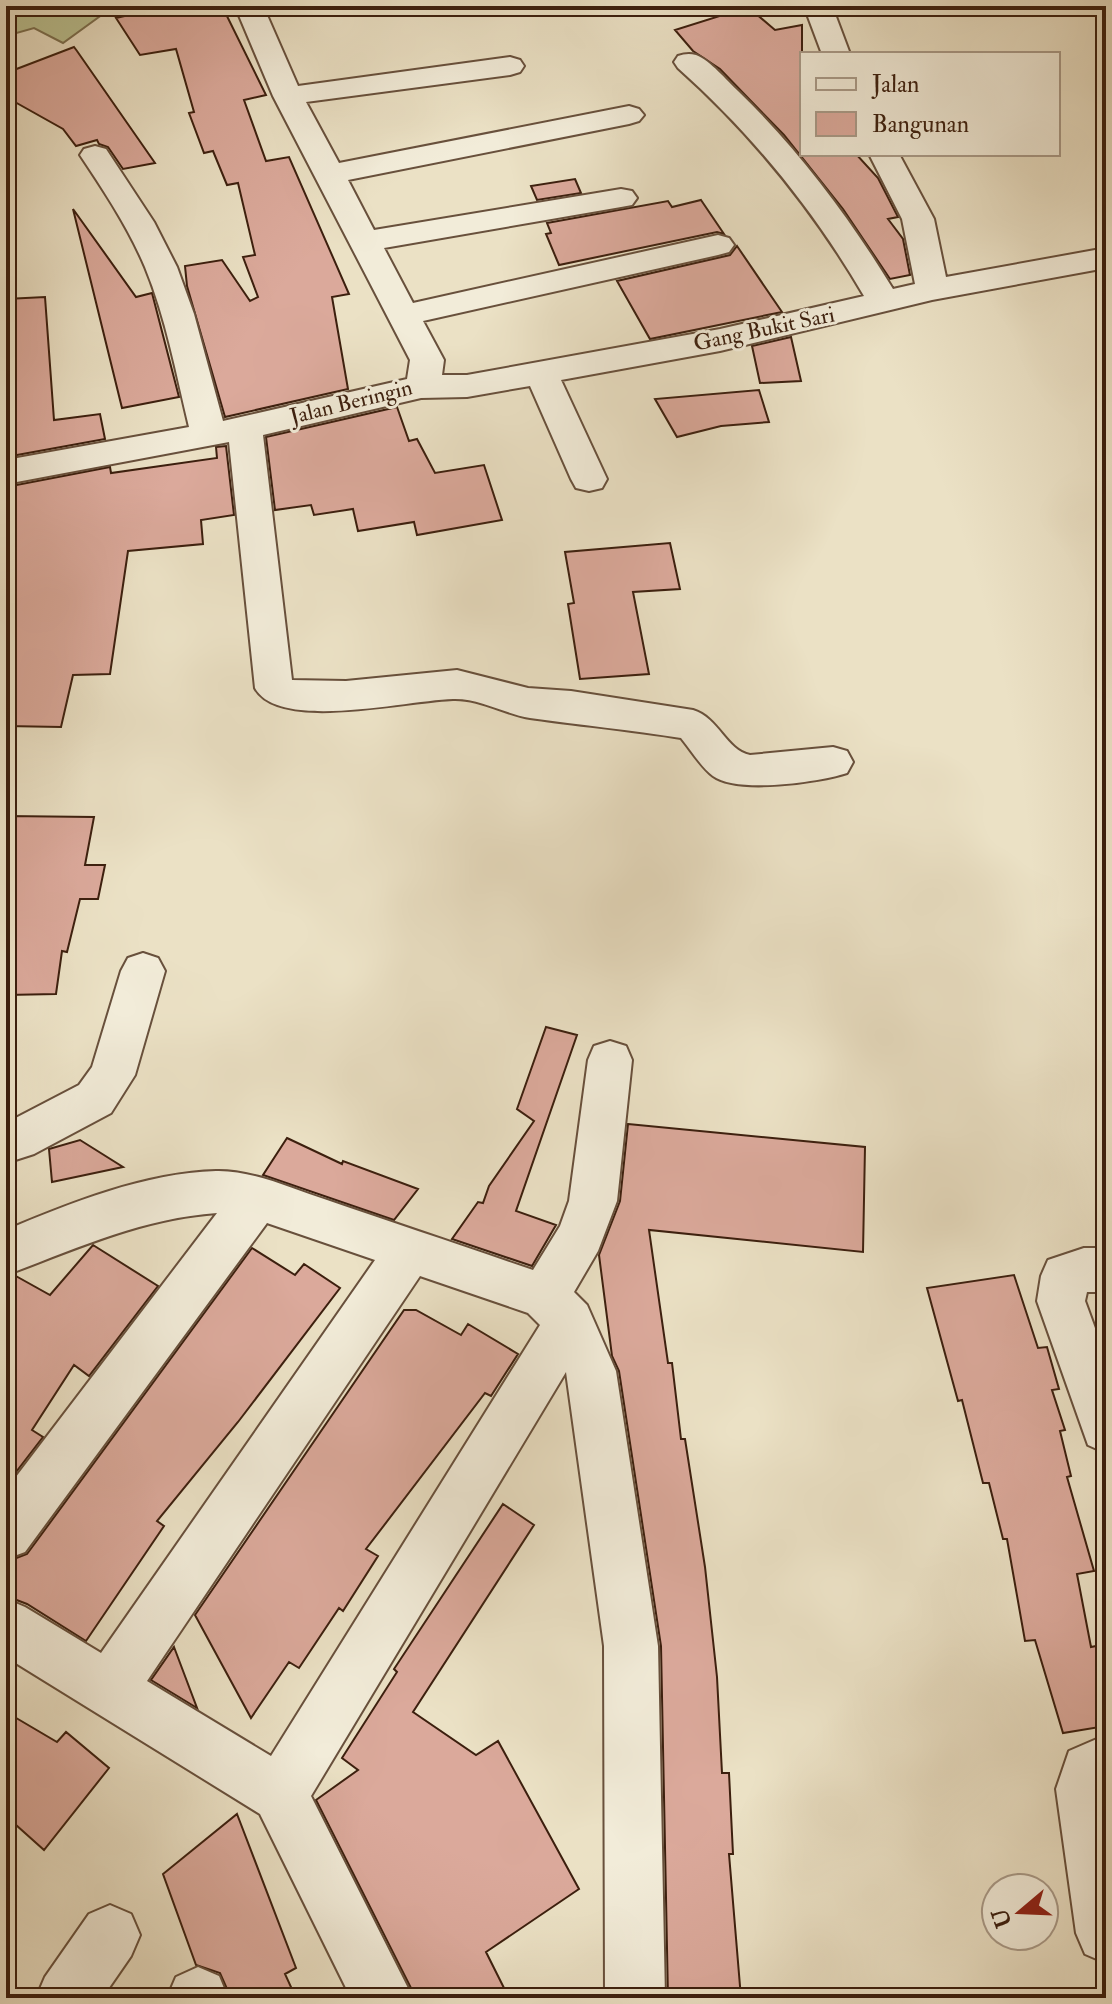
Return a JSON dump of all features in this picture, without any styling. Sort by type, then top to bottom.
[{"type":"street","name":"Jalan Beringin","points":[[6,472],[245,428],[421,387],[428,369],[427,360],[288,96],[249,6]]},
{"type":"street","points":[[818,6],[835,52]]},
{"type":"street","points":[[688,62],[731,97],[785,155],[815,193],[884,302]]},
{"type":"street","points":[[288,96],[510,66]]},
{"type":"street","points":[[331,174],[629,115]]},
{"type":"street","points":[[95,155],[124,196],[152,246],[174,300],[209,435]]},
{"type":"street","points":[[885,156],[918,219],[932,290]]},
{"type":"street","points":[[367,241],[621,198]]},
{"type":"street","points":[[404,315],[718,245]]},
{"type":"street","name":"Gang Bukit Sari","points":[[421,387],[467,386],[720,340],[932,290],[1101,269]]},
{"type":"street","points":[[541,373],[589,479]]},
{"type":"street","points":[[245,428],[274,688],[292,695],[346,696],[457,684],[528,703],[571,706],[693,725],[728,766],[750,770],[833,762]]},
{"type":"street","points":[[6,1143],[18,1140],[95,1099],[112,1075],[143,971]]},
{"type":"street","points":[[280,1794],[557,1308],[593,1201],[610,1060]]},
{"type":"street","points":[[6,1253],[45,1235],[175,1197],[216,1192],[257,1198],[411,1248],[557,1308],[591,1371],[631,1646],[635,1998]]},
{"type":"street","points":[[6,1533],[257,1198]]},
{"type":"street","points":[[109,1688],[411,1248]]},
{"type":"street","points":[[1086,1273],[1061,1301],[1106,1428]]},
{"type":"street","points":[[6,1626],[280,1794],[383,1998]]},
{"type":"street","points":[[1106,1763],[1089,1771],[1084,1789],[1106,1933]]},
{"type":"street","points":[[66,1998],[110,1935]]},
{"type":"green space","points":[[6,6],[114,6],[63,43],[34,28],[6,36]]},
{"type":"building","points":[[168,6],[222,6],[266,95],[244,100],[266,161],[289,157],[349,294],[332,297],[348,389],[225,417],[187,286],[185,266],[222,260],[250,301],[258,297],[243,257],[255,255],[238,183],[227,185],[213,151],[204,153],[189,113],[194,112],[176,49],[140,55],[116,18]]},
{"type":"building","points":[[748,7],[775,30],[802,25],[800,155],[720,69],[693,51],[675,30]]},
{"type":"building","points":[[74,47],[155,163],[123,169],[108,147],[97,140],[76,146],[63,129],[6,97],[6,73]]},
{"type":"building","points":[[801,156],[858,156],[878,178],[898,217],[888,219],[903,239],[910,275],[890,279],[843,209]]},
{"type":"building","points":[[575,179],[581,193],[537,200],[531,186]]},
{"type":"building","points":[[701,200],[724,234],[717,232],[559,265],[546,234],[551,233],[547,223],[668,201],[672,207]]},
{"type":"building","points":[[73,209],[136,297],[152,293],[179,397],[122,408]]},
{"type":"building","points":[[737,246],[782,312],[650,339],[617,281],[730,255]]},
{"type":"building","points":[[45,297],[54,420],[100,414],[105,439],[6,457],[6,299]]},
{"type":"building","points":[[791,337],[801,381],[760,383],[752,346]]},
{"type":"building","points":[[759,390],[769,422],[721,426],[677,437],[655,399]]},
{"type":"building","points":[[397,407],[409,441],[417,439],[435,473],[484,465],[502,520],[417,535],[414,522],[358,531],[353,509],[314,515],[311,505],[275,510],[266,437]]},
{"type":"building","points":[[226,446],[234,515],[201,520],[203,544],[128,551],[110,674],[73,675],[61,727],[6,726],[6,487],[110,467],[111,473],[217,458],[216,447]]},
{"type":"building","points":[[670,543],[680,589],[633,592],[649,674],[580,679],[568,604],[574,603],[565,552]]},
{"type":"building","points":[[6,816],[94,817],[85,865],[105,865],[98,899],[80,899],[67,952],[62,951],[56,994],[6,995]]},
{"type":"building","points":[[546,1027],[577,1035],[516,1211],[556,1225],[532,1266],[452,1239],[478,1202],[483,1203],[489,1186],[534,1121],[517,1109]]},
{"type":"building","points":[[628,1124],[865,1147],[863,1252],[649,1230],[668,1363],[672,1363],[681,1439],[685,1439],[705,1567],[717,1677],[722,1773],[729,1773],[733,1854],[729,1854],[741,1998],[668,1998],[661,1646],[619,1371],[612,1356],[599,1255],[620,1201]]},
{"type":"building","points":[[287,1138],[342,1164],[343,1161],[418,1189],[394,1220],[263,1175]]},
{"type":"building","points":[[80,1140],[123,1167],[52,1182],[49,1149]]},
{"type":"building","points":[[93,1245],[158,1286],[89,1376],[74,1365],[32,1430],[43,1437],[6,1485],[6,1278],[14,1275],[50,1295]]},
{"type":"building","points":[[252,1248],[295,1275],[304,1264],[340,1288],[238,1422],[157,1521],[164,1526],[86,1641],[27,1604],[6,1596],[6,1562],[27,1554]]},
{"type":"building","points":[[1014,1275],[1038,1348],[1047,1347],[1059,1389],[1052,1390],[1065,1430],[1060,1431],[1071,1476],[1067,1477],[1094,1571],[1077,1574],[1091,1647],[1106,1644],[1106,1726],[1063,1733],[1035,1640],[1025,1641],[1007,1539],[1003,1539],[989,1483],[983,1483],[962,1400],[958,1401],[927,1288]]},
{"type":"building","points":[[404,1310],[416,1310],[461,1335],[468,1324],[518,1354],[491,1396],[485,1393],[366,1549],[378,1556],[343,1611],[339,1608],[299,1668],[289,1662],[251,1718],[195,1615]]},
{"type":"building","points":[[503,1504],[534,1525],[413,1712],[476,1755],[498,1741],[579,1889],[486,1952],[509,1998],[416,1998],[316,1800],[358,1770],[342,1758],[397,1672],[394,1669]]},
{"type":"building","points":[[174,1647],[197,1708],[151,1680]]},
{"type":"building","points":[[6,1712],[57,1742],[66,1732],[109,1768],[44,1850],[6,1816]]},
{"type":"building","points":[[237,1814],[296,1968],[285,1974],[296,1998],[231,1998],[220,1973],[196,1965],[163,1874]]}]
